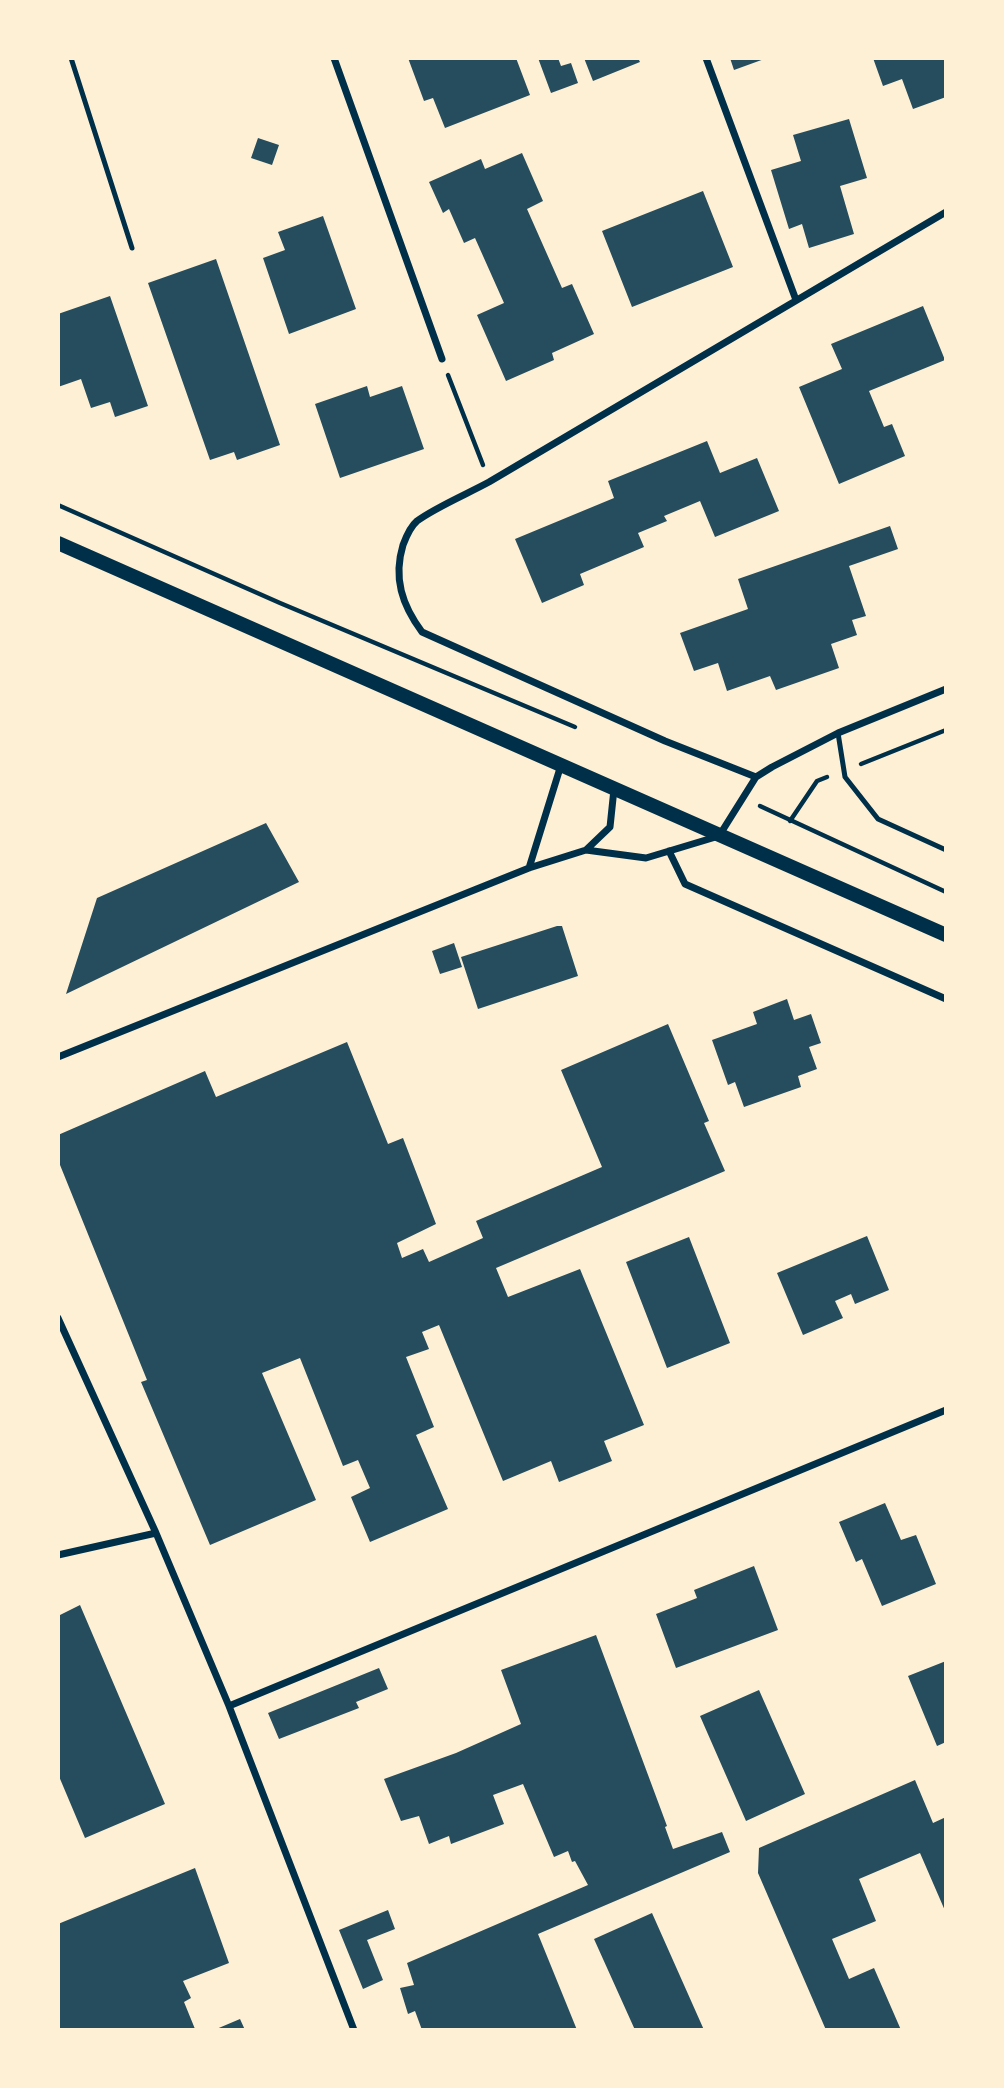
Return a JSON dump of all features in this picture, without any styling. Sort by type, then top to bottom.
[{"type":"main road","points":[[58,543],[946,935]]},
{"type":"street","points":[[334,58],[442,359]]},
{"type":"street","points":[[706,58],[796,300]]},
{"type":"street","points":[[756,778],[665,741],[422,632],[410,616],[398,579],[399,559],[405,539],[415,522],[489,482],[946,212]]},
{"type":"street","points":[[58,1057],[529,868],[586,850],[646,858],[719,835],[756,778],[772,766],[838,733],[946,689]]},
{"type":"street","points":[[529,868],[561,765]]},
{"type":"street","points":[[586,850],[610,827],[614,789]]},
{"type":"street","points":[[669,851],[685,884],[946,999]]},
{"type":"street","points":[[58,1318],[156,1532],[229,1706],[354,2030]]},
{"type":"street","points":[[229,1706],[946,1410]]},
{"type":"street","points":[[58,1555],[156,1532]]},
{"type":"lane","points":[[71,58],[132,248]]},
{"type":"lane","points":[[838,733],[845,777],[878,819],[946,850]]},
{"type":"path","points":[[442,359],[489,482]]},
{"type":"path","points":[[58,505],[280,603],[576,727]]},
{"type":"path","points":[[744,798],[946,892]]},
{"type":"building","points":[[408,58],[516,58],[530,95],[445,128],[433,98],[424,101]]},
{"type":"building","points":[[538,58],[558,58],[561,66],[571,63],[578,83],[551,93]]},
{"type":"building","points":[[584,58],[638,58],[640,62],[593,81]]},
{"type":"building","points":[[730,58],[767,58],[734,70]]},
{"type":"building","points":[[873,58],[946,58],[946,97],[913,109],[902,79],[883,86]]},
{"type":"building","points":[[849,119],[867,178],[840,186],[854,234],[809,248],[802,224],[789,229],[771,170],[801,161],[793,135]]},
{"type":"building","points":[[258,138],[279,145],[272,165],[251,158]]},
{"type":"building","points":[[522,153],[543,201],[527,209],[562,288],[572,284],[594,334],[552,353],[554,360],[506,381],[477,315],[504,303],[475,238],[464,243],[449,209],[443,213],[429,182],[481,159],[485,169]]},
{"type":"building","points":[[703,191],[733,267],[632,307],[602,231]]},
{"type":"building","points":[[323,216],[356,309],[289,334],[263,258],[285,250],[278,232]]},
{"type":"building","points":[[216,259],[280,445],[237,460],[234,452],[210,460],[148,283]]},
{"type":"building","points":[[110,296],[148,406],[115,417],[110,402],[91,408],[81,379],[58,387],[58,314]]},
{"type":"building","points":[[923,306],[945,360],[869,391],[884,427],[892,424],[905,456],[839,484],[799,387],[842,369],[831,344]]},
{"type":"building","points":[[367,386],[370,397],[402,386],[424,449],[340,478],[315,404]]},
{"type":"building","points":[[707,441],[720,473],[757,458],[779,511],[715,537],[700,501],[664,516],[667,521],[638,533],[644,547],[580,574],[584,585],[542,603],[515,539],[614,498],[608,481]]},
{"type":"building","points":[[890,526],[898,549],[849,566],[866,616],[852,620],[857,635],[831,644],[839,668],[776,690],[770,676],[727,691],[718,663],[694,671],[680,633],[748,609],[738,579]]},
{"type":"building","points":[[266,823],[299,882],[66,994],[97,898]]},
{"type":"building","points":[[562,926],[578,976],[478,1009],[461,957]]},
{"type":"building","points":[[454,943],[462,967],[440,974],[432,951]]},
{"type":"building","points":[[787,999],[794,1020],[811,1014],[821,1043],[809,1047],[817,1069],[798,1076],[801,1087],[744,1107],[735,1082],[728,1085],[712,1040],[757,1024],[753,1012]]},
{"type":"building","points":[[668,1024],[709,1121],[704,1123],[725,1171],[496,1268],[508,1297],[580,1269],[644,1425],[604,1441],[612,1461],[559,1482],[551,1461],[503,1481],[439,1325],[422,1332],[429,1349],[406,1357],[434,1427],[416,1435],[448,1509],[370,1542],[351,1497],[370,1488],[358,1460],[343,1466],[300,1358],[262,1373],[316,1500],[210,1545],[141,1382],[147,1380],[58,1160],[58,1135],[205,1071],[216,1097],[347,1042],[388,1144],[403,1138],[436,1224],[397,1243],[402,1258],[423,1249],[429,1262],[483,1238],[476,1221],[602,1167],[561,1070]]},
{"type":"building","points":[[867,1236],[889,1290],[855,1304],[851,1294],[835,1301],[843,1318],[803,1335],[777,1273]]},
{"type":"building","points":[[689,1237],[730,1343],[667,1368],[626,1262]]},
{"type":"building","points":[[885,1503],[901,1540],[916,1535],[936,1584],[882,1606],[862,1559],[856,1562],[839,1522]]},
{"type":"building","points":[[754,1566],[778,1630],[676,1668],[656,1614],[697,1598],[694,1590]]},
{"type":"building","points":[[80,1605],[165,1804],[85,1838],[58,1774],[58,1616]]},
{"type":"building","points":[[596,1635],[667,1826],[665,1827],[673,1849],[722,1832],[730,1852],[538,1934],[577,2030],[422,2030],[415,2011],[408,2014],[400,1988],[414,1985],[407,1963],[588,1885],[575,1861],[572,1862],[568,1851],[554,1857],[523,1784],[493,1795],[504,1824],[451,1844],[449,1836],[429,1844],[419,1816],[401,1821],[384,1779],[456,1753],[521,1724],[501,1670]]},
{"type":"building","points":[[946,1661],[946,1742],[937,1746],[908,1676]]},
{"type":"building","points":[[379,1668],[388,1689],[356,1702],[359,1708],[279,1739],[268,1713]]},
{"type":"building","points":[[759,1690],[805,1794],[746,1821],[700,1716]]},
{"type":"building","points":[[915,1780],[933,1823],[946,1817],[946,1913],[920,1853],[859,1879],[876,1921],[832,1939],[849,1979],[874,1968],[901,2030],[826,2030],[758,1873],[759,1848]]},
{"type":"building","points":[[195,1868],[229,1963],[183,1981],[191,1998],[184,2002],[195,2029],[58,2030],[58,1924]]},
{"type":"building","points":[[388,1910],[395,1929],[367,1940],[383,1980],[363,1989],[339,1930]]},
{"type":"building","points":[[652,1913],[704,2030],[635,2030],[594,1939]]},
{"type":"building","points":[[240,2019],[245,2030],[214,2030]]}]
